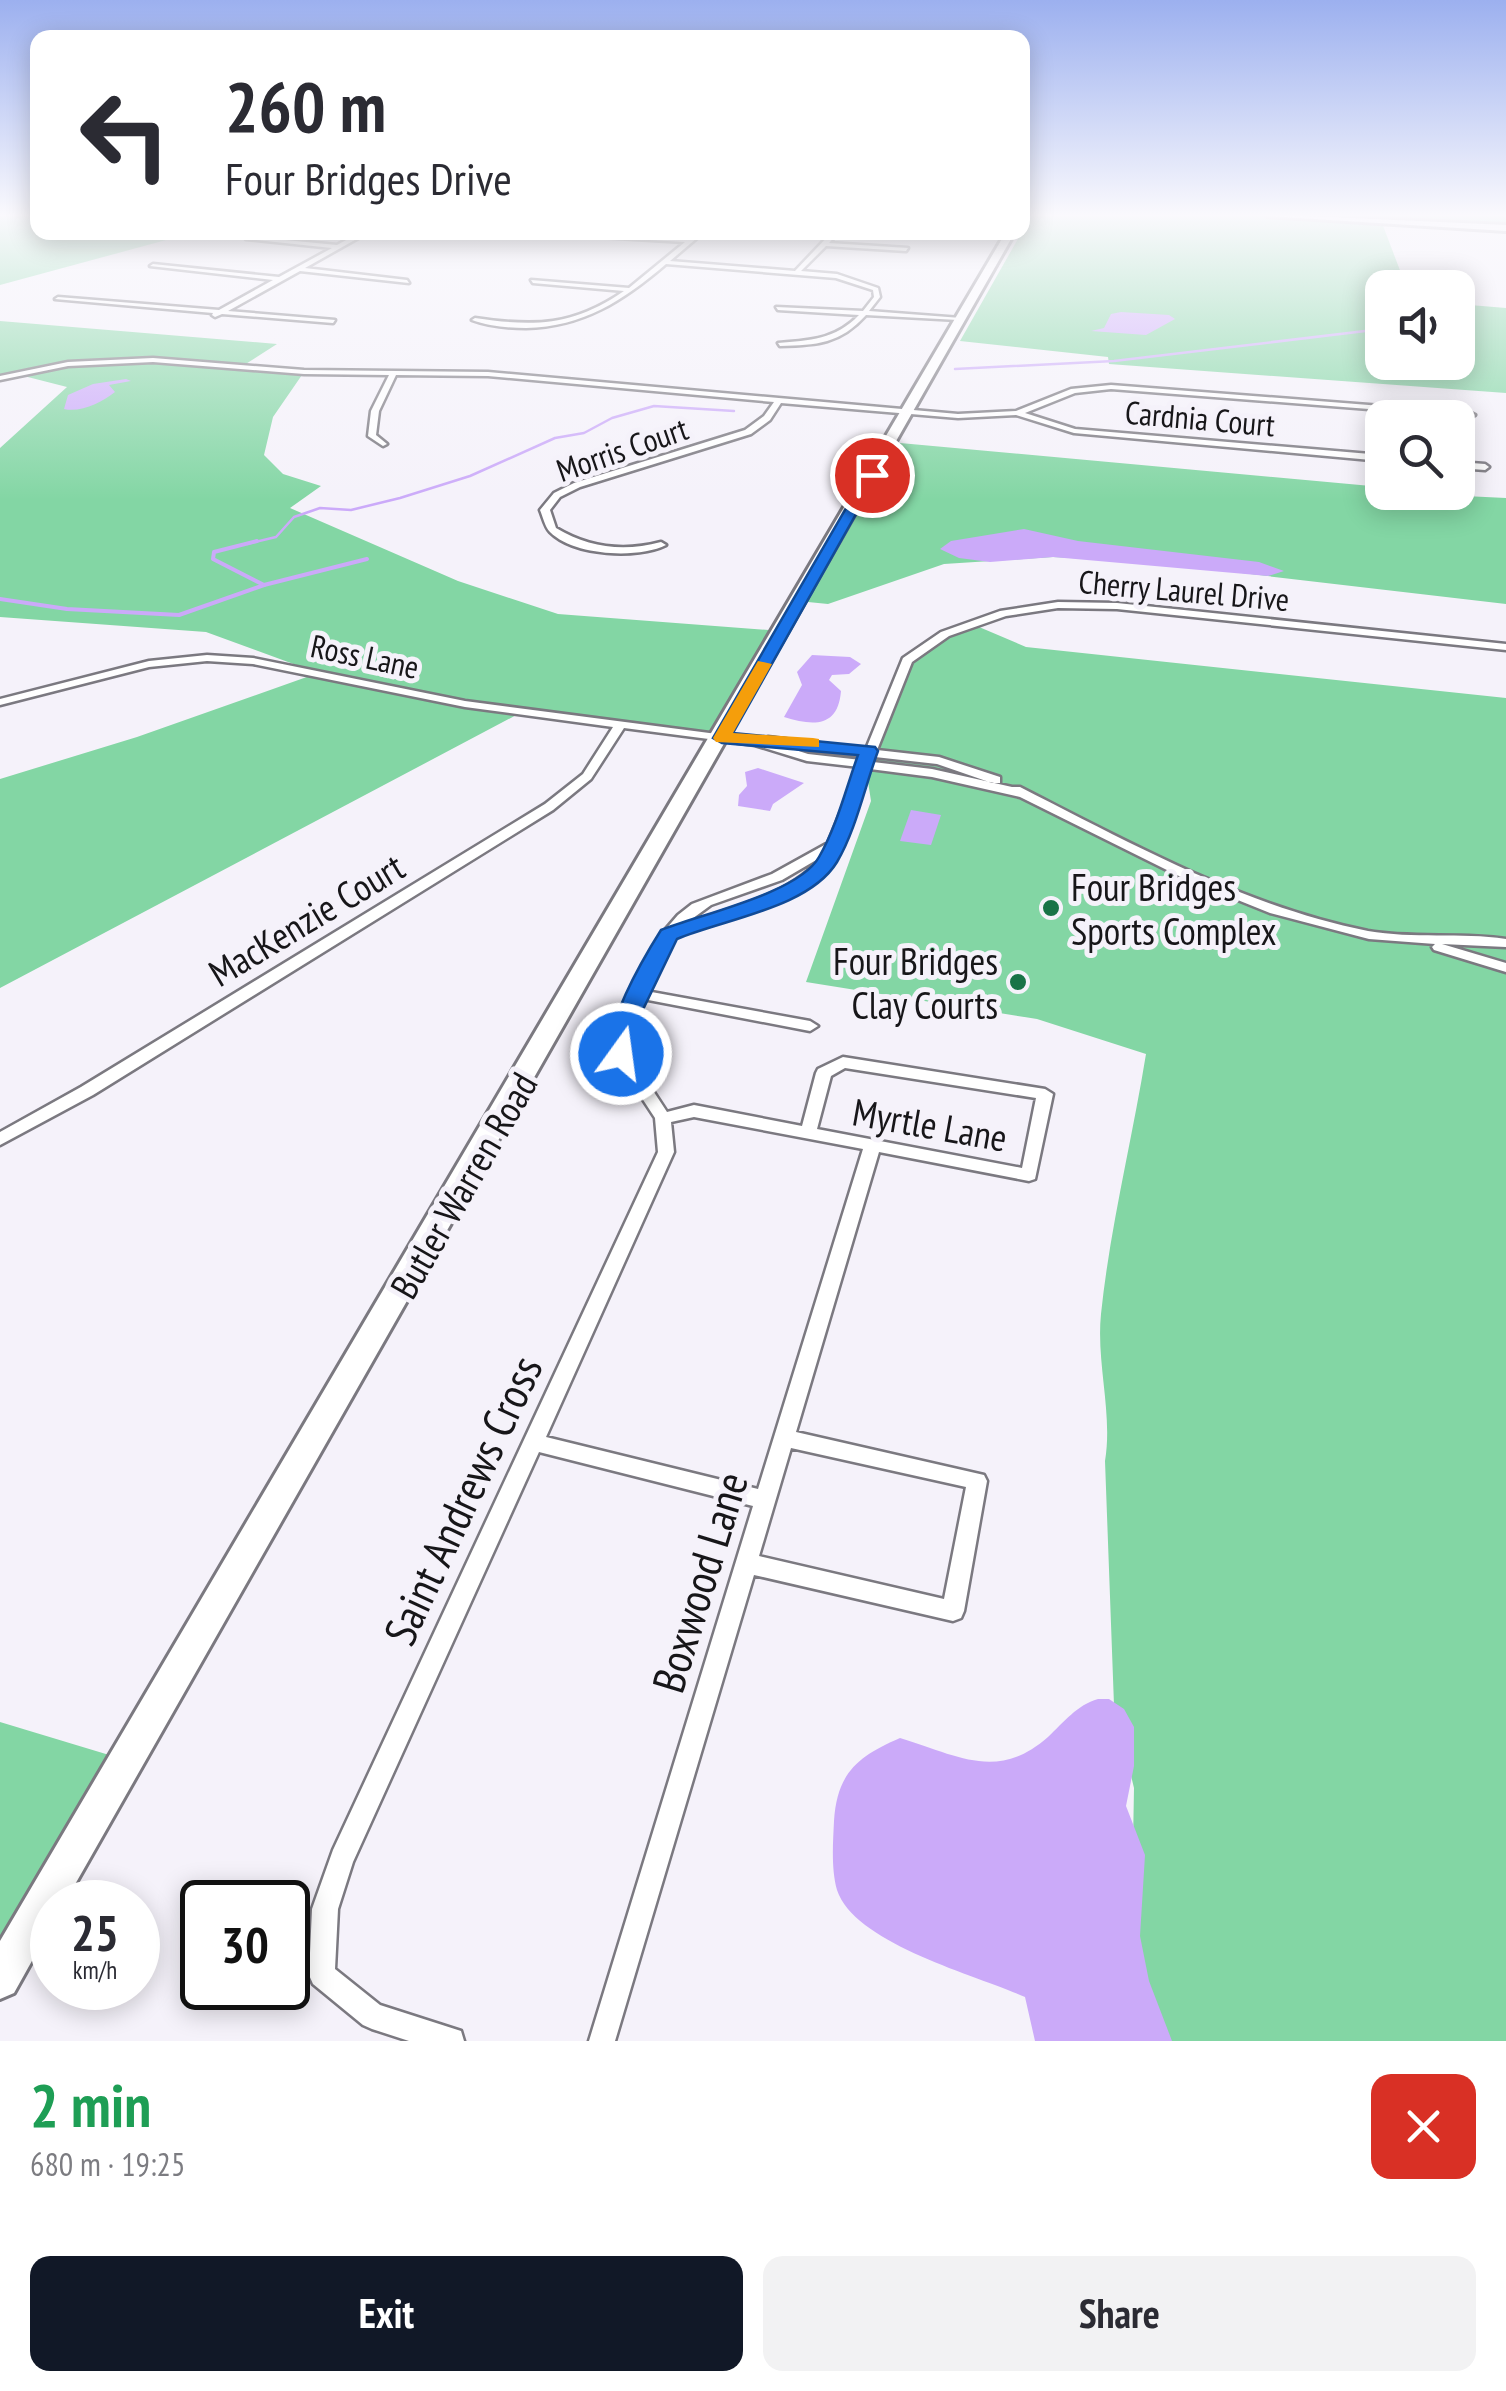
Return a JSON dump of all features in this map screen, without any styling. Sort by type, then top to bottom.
[{"type":"main road","name":"Butler Warren Road","points":[[0,1979],[722,738],[963,309]]},
{"type":"street","points":[[165,309],[333,321]]},
{"type":"street","points":[[215,314],[224,309]]},
{"type":"street","points":[[475,320],[531,326],[569,322],[604,309]]},
{"type":"street","points":[[805,309],[957,320]]},
{"type":"street","points":[[780,344],[838,338],[868,309]]},
{"type":"street","points":[[0,378],[68,364],[135,359],[304,372],[488,374],[905,412],[1017,413],[1074,390],[1111,387],[1365,407]]},
{"type":"street","points":[[383,444],[372,436],[372,421],[394,372]]},
{"type":"street","name":"Morris Court","points":[[661,545],[630,550],[583,544],[552,529],[545,510],[557,495],[577,485],[748,432],[767,418],[779,400]]},
{"type":"street","name":"Cardnia Court","points":[[1017,413],[1048,426],[1105,434],[1365,457]]},
{"type":"street","points":[[1475,466],[1485,467]]},
{"type":"street","name":"Cherry Laurel Drive","points":[[867,757],[907,660],[945,634],[1004,613],[1058,605],[1117,606],[1506,646]]},
{"type":"street","name":"Ross Lane","points":[[0,702],[134,666],[226,658],[465,704],[756,742],[807,757],[867,757],[1024,794],[1127,850],[1226,893],[1305,921],[1421,942]]},
{"type":"street","name":"MacKenzie Court","points":[[0,1139],[549,807],[586,776],[620,725]]},
{"type":"street","points":[[668,935],[718,914],[771,902],[814,875],[828,860],[830,846],[867,757]]},
{"type":"street","points":[[663,1118],[621,1054],[624,1024],[668,935],[697,907],[780,876],[830,846]]},
{"type":"street","points":[[1421,942],[1506,942]]},
{"type":"street","points":[[1421,942],[1506,968]]},
{"type":"street","points":[[639,994],[810,1026]]},
{"type":"street","name":"Myrtle Lane","points":[[663,1118],[694,1111],[872,1147],[1029,1175],[1045,1094],[843,1062],[824,1073],[808,1134]]},
{"type":"street","name":"Saint Andrews Cross","points":[[451,2041],[372,2016],[322,1975],[325,1909],[349,1842],[666,1152],[663,1118]]},
{"type":"street","name":"Boxwood Lane","points":[[602,2041],[872,1147]]},
{"type":"street","points":[[746,1563],[952,1611],[977,1481],[784,1438]]},
{"type":"street","points":[[532,1442],[765,1500]]},
{"type":"green space","points":[[978,309],[1365,309],[1365,380],[1475,380],[1475,309],[1506,309],[1506,393],[1109,364],[1108,357],[960,341]]},
{"type":"green space","points":[[0,321],[277,344],[241,367],[304,372],[273,417],[264,455],[283,474],[321,486],[290,508],[458,581],[558,614],[782,631],[722,738],[522,712],[0,988],[0,779],[137,737],[318,673],[206,632],[0,617],[0,448],[67,387],[16,374],[0,376]]},
{"type":"green space","points":[[889,442],[1365,485],[1365,510],[1475,510],[1475,496],[1506,498],[1506,604],[1147,562],[1053,557],[944,564],[828,604],[798,601]]},
{"type":"green space","points":[[972,624],[1026,647],[1506,698],[1506,2041],[1163,2041],[1147,1987],[1132,1900],[1134,1788],[1114,1705],[1107,1425],[1100,1332],[1110,1249],[1146,1054],[1037,1019],[806,982],[871,801],[865,762],[907,660],[934,640]]},
{"type":"green space","points":[[0,1722],[129,1761],[59,1880],[30,1880],[30,1928],[0,1979]]},
{"type":"shaded area","points":[[1111,314],[1169,315],[1175,319],[1146,335],[1091,331],[1104,328]]},
{"type":"shaded area","points":[[131,381],[109,385],[115,392],[98,403],[64,409],[68,395],[93,384]]},
{"type":"shaded area","points":[[1024,529],[1078,541],[1259,562],[1284,571],[1268,576],[1053,557],[990,562],[959,558],[940,549],[951,541]]},
{"type":"shaded area","points":[[812,655],[850,657],[861,664],[849,674],[832,675],[829,680],[841,691],[835,712],[829,718],[805,722],[784,717],[802,685],[797,672]]},
{"type":"shaded area","points":[[758,768],[804,783],[773,804],[770,811],[738,806],[739,795],[747,786],[745,772]]},
{"type":"shaded area","points":[[911,810],[941,815],[931,845],[900,841]]},
{"type":"shaded area","points":[[1098,1699],[1109,1699],[1124,1709],[1134,1727],[1134,1766],[1126,1806],[1145,1855],[1140,1936],[1149,1981],[1172,2041],[1035,2041],[1025,1997],[891,1942],[848,1909],[835,1882],[836,1804],[845,1778],[862,1759],[900,1738],[976,1761],[1011,1759],[1029,1751],[1077,1710]]},
{"type":"waterway","points":[[955,369],[1114,361],[1365,331]]},
{"type":"waterway","points":[[247,544],[276,537],[294,517],[320,508],[351,510],[400,498],[470,476],[555,438],[584,433],[612,418],[654,406],[734,411]]},
{"type":"waterway","points":[[257,541],[214,552],[213,559],[264,585]]},
{"type":"waterway","points":[[264,585],[367,559]]},
{"type":"waterway","points":[[0,599],[67,609],[179,615],[264,585]]},
{"type":"slow traffic","points":[[764,664],[722,738],[813,743]]},
{"type":"place","name":"Four Bridges Sports Complex","points":[[1051,908]]},
{"type":"place","name":"Four Bridges Clay Courts","points":[[1018,982]]},
{"type":"route","points":[[621,1054],[624,1024],[668,935],[718,914],[771,902],[814,875],[828,860],[830,846],[869,751],[805,742],[722,738],[872,475]]}]
